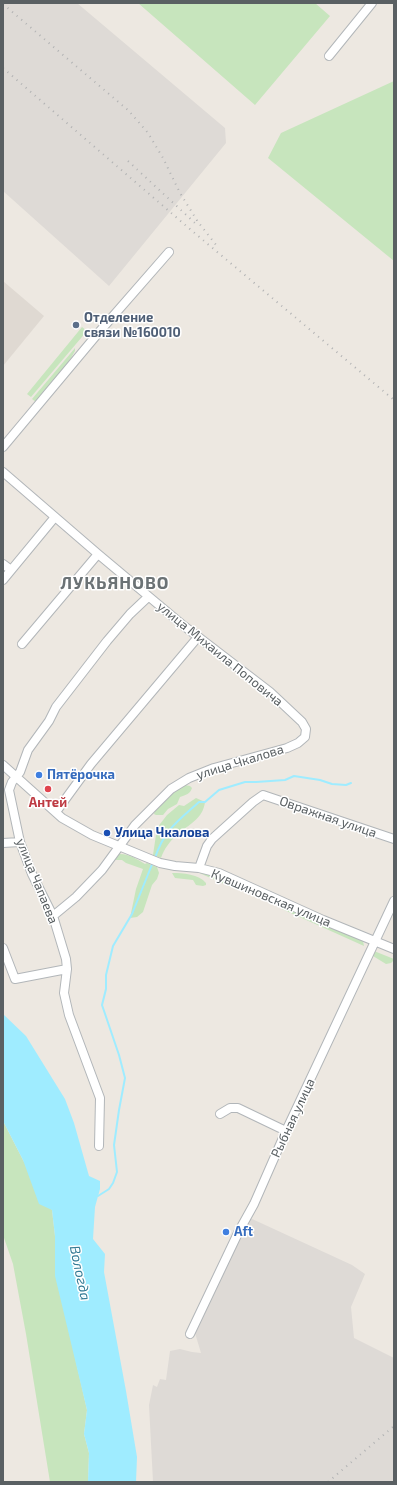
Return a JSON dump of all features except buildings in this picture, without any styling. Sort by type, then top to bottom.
[{"type":"street","points":[[329,56],[372,3]]},
{"type":"street","points":[[3,447],[100,331],[169,252]]},
{"type":"street","name":"улица Михаила Поповича","points":[[3,472],[148,597],[270,692],[302,722],[306,729]]},
{"type":"street","points":[[3,580],[55,517]]},
{"type":"street","points":[[22,644],[98,554]]},
{"type":"street","points":[[3,564],[11,570]]},
{"type":"street","name":"улица Чапаева","points":[[99,1146],[100,1098],[69,1016],[64,993],[67,969],[66,959],[52,916],[32,874],[20,842],[9,794],[10,787],[20,772],[28,750],[49,721],[56,707],[107,641],[130,614],[148,597]]},
{"type":"street","points":[[56,812],[91,764],[198,637]]},
{"type":"street","name":"улица Чкалова","points":[[119,846],[135,825],[165,794],[176,786],[189,778],[214,768],[287,748],[298,743],[305,737],[306,729]]},
{"type":"street","name":"Кувшиновская улица","points":[[3,765],[56,812],[81,829],[160,863],[199,868],[227,876],[323,920],[394,949]]},
{"type":"street","name":"Овражная улица","points":[[199,868],[207,846],[212,839],[262,795],[394,839]]},
{"type":"street","points":[[3,842],[20,842]]},
{"type":"street","points":[[52,916],[76,897],[102,870],[119,846]]},
{"type":"street","name":"Рыбная улица","points":[[190,1334],[239,1231],[254,1204],[286,1131],[394,901]]},
{"type":"street","points":[[3,948],[16,979],[67,969]]},
{"type":"street","points":[[220,1114],[230,1108],[238,1108],[286,1131]]},
{"type":"shaded area","points":[[3,3],[77,3],[225,128],[226,143],[109,286],[3,191]]},
{"type":"shaded area","points":[[3,281],[44,316],[3,366]]},
{"type":"shaded area","points":[[250,1218],[352,1265],[365,1274],[351,1307],[354,1338],[394,1358],[394,1482],[153,1482],[149,1405],[153,1385],[157,1387],[160,1379],[166,1380],[170,1351],[180,1349],[201,1353],[195,1333]]},
{"type":"green space","points":[[138,3],[315,3],[330,16],[255,105]]},
{"type":"green space","points":[[394,81],[394,261],[268,158],[281,133]]},
{"type":"green space","points":[[82,327],[87,331],[31,397],[27,394]]},
{"type":"green space","points":[[75,348],[75,351],[68,363],[36,402],[32,399]]},
{"type":"green space","points":[[185,785],[192,788],[189,793],[180,797],[177,804],[168,809],[163,815],[154,814],[162,800]]},
{"type":"green space","points":[[196,798],[205,802],[204,808],[195,821],[172,840],[161,858],[153,855],[157,828],[167,815],[179,805],[184,806]]},
{"type":"green space","points":[[118,854],[129,855],[145,864],[147,863],[157,867],[159,873],[157,879],[152,885],[143,912],[137,917],[130,918],[136,889],[143,869],[122,860],[115,860],[114,859]]},
{"type":"green space","points":[[197,872],[212,874],[236,885],[238,890]]},
{"type":"green space","points":[[172,873],[195,876],[203,880],[206,885],[196,885],[193,880],[175,878]]},
{"type":"green space","points":[[286,908],[363,941],[364,946],[282,909]]},
{"type":"green space","points":[[374,951],[394,960],[391,963],[386,964],[373,956]]},
{"type":"green space","points":[[3,1121],[23,1160],[52,1210],[75,1357],[87,1410],[84,1434],[89,1453],[88,1482],[50,1482],[13,1264],[3,1235]]},
{"type":"water","name":"Вологда","points":[[3,1014],[26,1036],[65,1099],[74,1123],[89,1176],[100,1181],[100,1189],[95,1207],[93,1239],[105,1254],[104,1272],[137,1457],[136,1482],[88,1482],[89,1453],[84,1434],[87,1410],[55,1276],[55,1236],[52,1210],[39,1204],[23,1160],[3,1121]]},
{"type":"waterway","points":[[155,858],[163,840],[172,827],[199,802],[205,802],[219,790],[245,782],[285,780],[294,776],[320,780],[332,784],[346,785],[351,783]]},
{"type":"waterway","points":[[98,1196],[109,1189],[117,1172],[114,1145],[125,1078],[102,1005],[106,989],[106,975],[113,946],[132,914],[153,862]]},
{"type":"railway","points":[[3,4],[129,111],[148,133],[163,158],[180,193],[198,222],[217,246]]},
{"type":"railway","points":[[3,68],[191,230],[394,400]]},
{"type":"railway","points":[[128,161],[196,224]]},
{"type":"railway","points":[[328,1482],[394,1426]]},
{"type":"place","name":"Отделение связи №160010","points":[[76,325]]},
{"type":"place","name":"Пятёрочка","points":[[39,775]]},
{"type":"place","name":"Антей","points":[[48,789]]},
{"type":"place","name":"Улица Чкалова","points":[[107,833]]},
{"type":"place","name":"Aft","points":[[226,1232]]},
{"type":"district","name":"ЛУКЬЯНОВО","points":[[115,583]]}]
